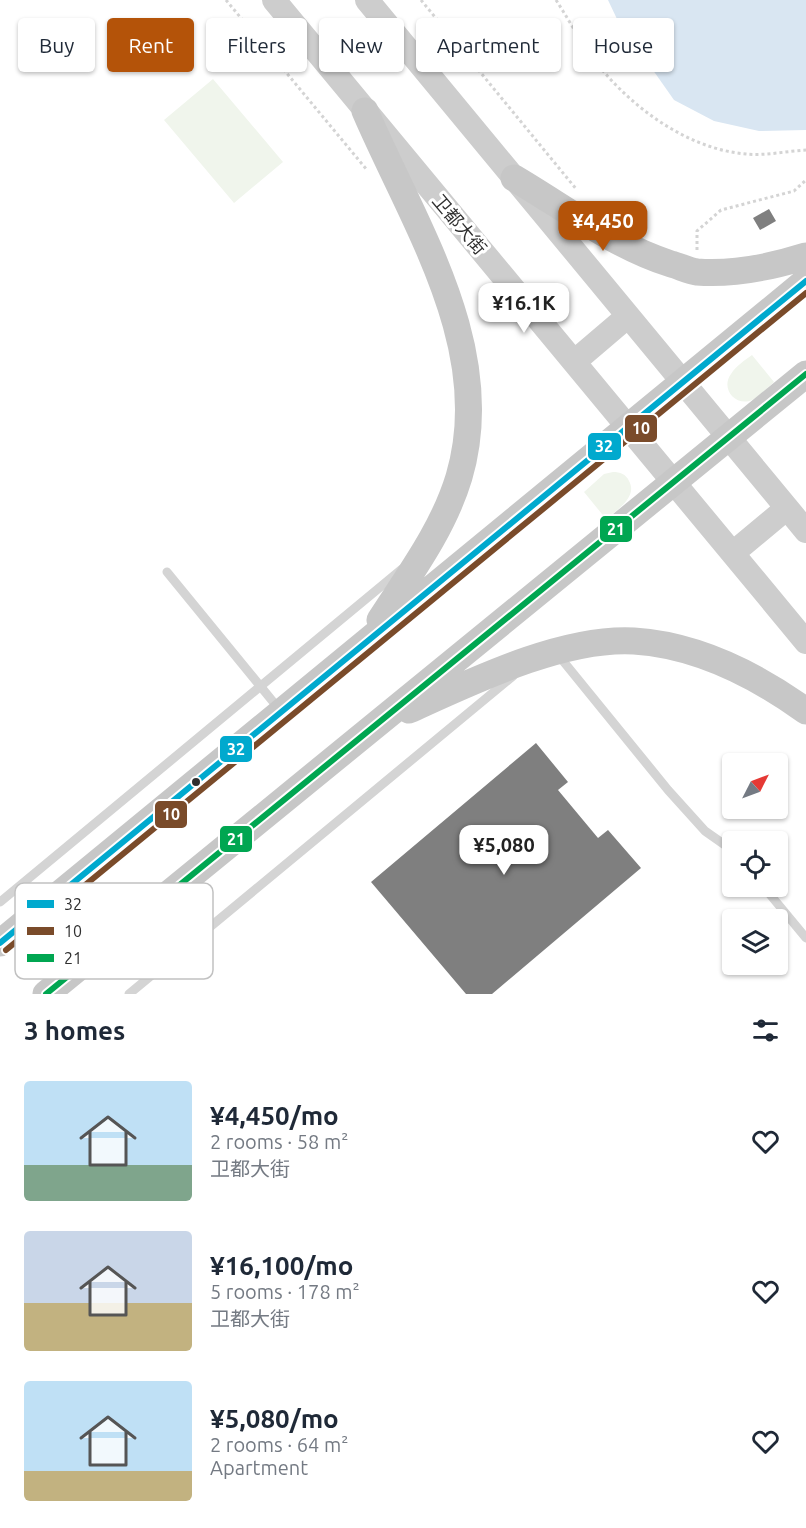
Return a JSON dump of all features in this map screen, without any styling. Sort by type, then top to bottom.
[{"type":"main road","name":"卫都大街","points":[[274,0],[806,642]]},
{"type":"main road","points":[[368,0],[806,531]]},
{"type":"main road","points":[[364,644],[440,523],[459,478],[470,412],[467,369],[456,323],[435,263],[365,111]]},
{"type":"main road","points":[[514,178],[623,245],[696,272],[738,272],[780,264],[806,256]]},
{"type":"main road","points":[[74,883],[806,281]]},
{"type":"main road","points":[[574,362],[628,316]]},
{"type":"main road","points":[[182,883],[806,374]]},
{"type":"main road","points":[[733,553],[786,508]]},
{"type":"main road","points":[[375,726],[479,679],[556,652],[602,643],[633,641],[664,644],[707,656],[788,698],[806,711]]},
{"type":"main road","points":[[0,944],[15,932]]},
{"type":"main road","points":[[46,994],[64,979]]},
{"type":"lane","points":[[23,883],[426,548]]},
{"type":"lane","points":[[167,572],[282,712]]},
{"type":"lane","points":[[556,652],[668,790],[705,831],[722,843]]},
{"type":"lane","points":[[213,924],[531,661]]},
{"type":"lane","points":[[0,902],[15,890]]},
{"type":"lane","points":[[772,897],[806,938]]},
{"type":"lane","points":[[129,994],[147,979]]},
{"type":"path","points":[[226,0],[369,172]]},
{"type":"path","points":[[421,0],[578,192]]},
{"type":"path","points":[[556,0],[589,53],[622,91],[661,124],[706,146],[747,154],[806,150]]},
{"type":"path","points":[[696,272],[697,231],[721,210],[794,191],[806,180]]},
{"type":"shaded area","points":[[608,0],[806,0],[806,130],[759,131],[714,121],[674,100],[654,72],[674,72],[674,18],[617,18]]},
{"type":"shaded area","points":[[213,79],[283,162],[234,203],[164,120]]},
{"type":"shaded area","points":[[752,355],[774,382],[752,400],[740,401],[731,395],[727,385],[728,380],[735,368]]},
{"type":"shaded area","points":[[613,472],[626,477],[631,492],[625,503],[606,519],[584,492],[604,474]]},
{"type":"building","points":[[769,209],[776,221],[760,230],[753,218]]},
{"type":"building","points":[[536,743],[568,782],[558,790],[598,838],[608,830],[641,868],[492,994],[466,994],[371,882]]},
{"type":"transit line","name":"32","points":[[73,883],[806,281]]},
{"type":"transit line","name":"10","points":[[88,883],[806,293]]},
{"type":"transit line","name":"21","points":[[182,883],[806,374]]},
{"type":"transit line","name":"32","points":[[0,943],[15,931]]},
{"type":"transit line","name":"10","points":[[6,950],[15,943]]},
{"type":"transit line","name":"21","points":[[46,994],[64,979]]}]
